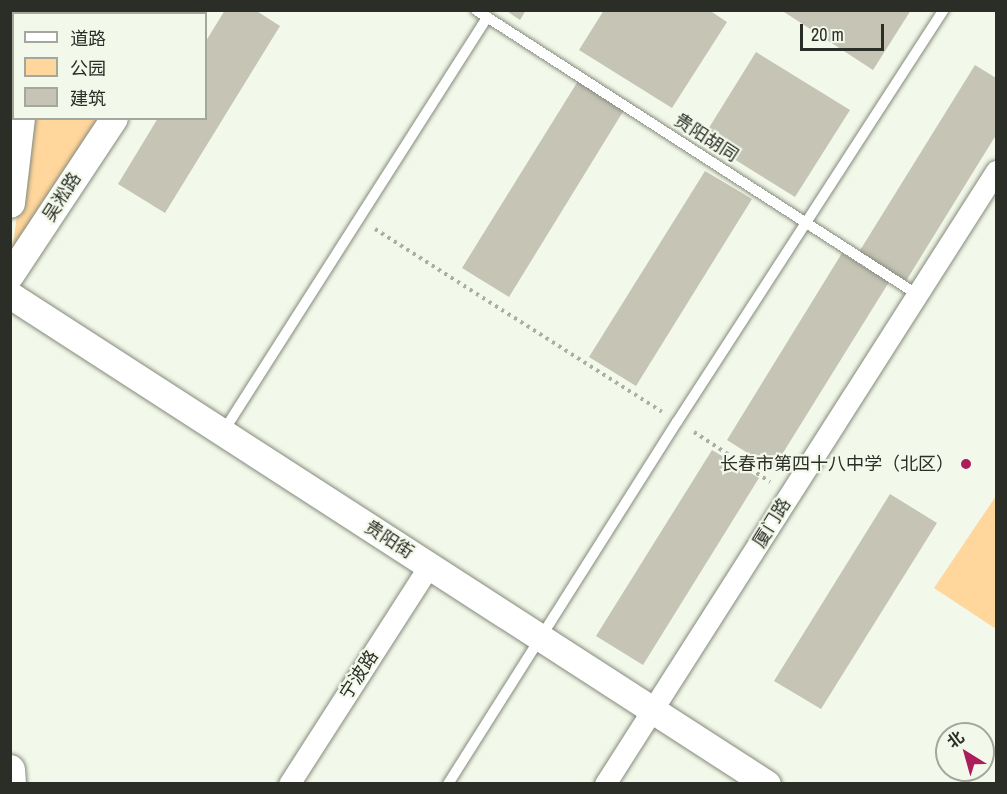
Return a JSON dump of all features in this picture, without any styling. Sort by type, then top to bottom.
[{"type":"main road","points":[[10,204],[20,120]]},
{"type":"main road","points":[[10,770],[11,783]]},
{"type":"street","name":"吴淞路","points":[[10,275],[113,120]]},
{"type":"street","name":"厦门路","points":[[606,783],[996,171]]},
{"type":"street","name":"贵阳街","points":[[10,295],[653,712],[767,783]]},
{"type":"street","name":"宁波路","points":[[289,783],[429,566]]},
{"type":"lane","name":"贵阳胡同","points":[[476,10],[918,295]]},
{"type":"lane","points":[[448,783],[677,422],[944,10]]},
{"type":"lane","points":[[223,432],[487,17]]},
{"type":"path","points":[[359,219],[789,495]]},
{"type":"green space","points":[[117,11],[172,11],[171,12]]},
{"type":"green space","points":[[30,120],[104,120],[11,260]]},
{"type":"green space","points":[[996,496],[996,629],[934,588]]},
{"type":"building","points":[[225,10],[255,10],[280,26],[165,213],[118,184],[157,120],[207,120],[207,39]]},
{"type":"building","points":[[505,10],[526,10],[520,20]]},
{"type":"building","points":[[604,10],[709,10],[727,22],[672,108],[579,50]]},
{"type":"building","points":[[781,10],[911,10],[873,70]]},
{"type":"building","points":[[756,52],[850,110],[795,197],[702,139]]},
{"type":"building","points":[[975,65],[996,78],[996,135],[906,281],[859,252]]},
{"type":"building","points":[[578,81],[624,110],[509,297],[462,268]]},
{"type":"building","points":[[705,171],[752,199],[636,386],[589,357]]},
{"type":"building","points":[[842,253],[889,282],[773,469],[727,440]]},
{"type":"building","points":[[712,450],[759,478],[643,665],[596,636]]},
{"type":"building","points":[[890,494],[937,523],[821,709],[774,681]]},
{"type":"place","name":"长春市第四十八中学（北区）","points":[[966,464]]}]
